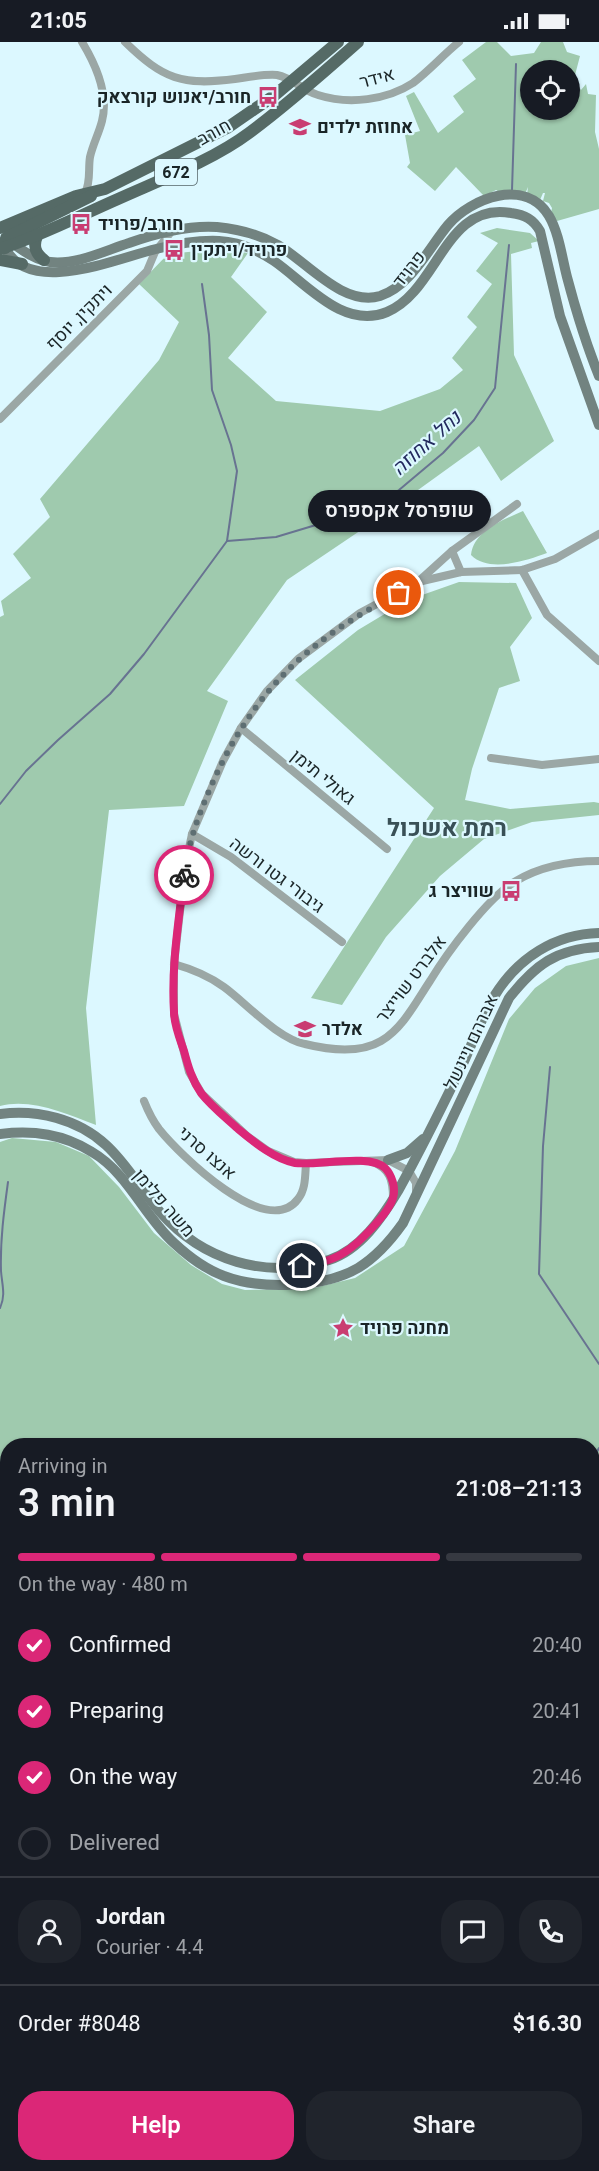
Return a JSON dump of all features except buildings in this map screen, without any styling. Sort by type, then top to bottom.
[{"type":"main road","name":"חורב","points":[[4,240],[85,193],[105,189],[227,128],[292,80],[338,42]]},
{"type":"main road","name":"חורב","points":[[4,240],[37,236],[212,154],[248,134],[358,42]]},
{"type":"main road","points":[[4,240],[105,189]]},
{"type":"main road","name":"פרויד","points":[[4,240],[44,260],[74,261],[172,231],[204,226],[233,229],[250,233],[280,247],[338,289],[357,297],[368,298],[392,291],[404,282],[449,224],[462,211],[484,199],[508,195],[521,197],[540,205],[551,218],[577,314],[599,376]]},
{"type":"main road","name":"פרויד","points":[[4,240],[10,256],[22,264],[51,274],[71,272],[158,248],[184,243],[221,241],[248,247],[273,260],[323,300],[359,316],[384,314],[396,309],[415,291],[458,232],[474,218],[483,214],[506,212],[527,217],[535,222],[540,231],[560,316],[599,425]]},
{"type":"main road","points":[[37,236],[34,245],[36,252],[44,260]]},
{"type":"main road","points":[[0,260],[22,264]]},
{"type":"main road","name":"אברהם ויינשל","points":[[409,1172],[494,996],[514,971],[535,952],[558,940],[580,934],[599,933]]},
{"type":"main road","name":"אברהם ויינשל","points":[[416,1197],[509,998],[525,978],[552,957],[584,948],[599,947]]},
{"type":"main road","name":"משה פלימן","points":[[0,1114],[38,1113],[66,1122],[93,1135],[126,1165],[161,1212],[185,1236],[198,1246],[221,1257],[247,1265],[302,1266],[332,1259],[345,1253],[374,1225],[409,1172]]},
{"type":"main road","name":"משה פלימן","points":[[0,1134],[44,1132],[69,1140],[93,1152],[122,1179],[160,1227],[186,1254],[200,1264],[225,1276],[253,1283],[296,1284],[328,1280],[357,1268],[377,1254],[392,1238],[403,1223],[416,1197]]},
{"type":"main road","points":[[388,1160],[407,1153],[428,1135]]},
{"type":"street","points":[[82,42],[93,60],[99,77],[104,107],[90,157],[89,183],[85,193]]},
{"type":"street","points":[[125,42],[156,70],[181,80],[209,82],[270,74],[292,80]]},
{"type":"street","name":"אידר","points":[[292,80],[303,90],[327,98],[364,100],[395,92],[414,82],[459,42]]},
{"type":"street","name":"ויתקין, יוסף","points":[[0,419],[147,271],[158,248],[172,231]]},
{"type":"street","points":[[416,1197],[416,1183],[409,1172],[388,1160],[306,1163],[294,1162],[268,1151],[238,1129],[202,1094],[189,1072],[174,1014],[174,964],[185,867],[192,834],[223,761],[240,728],[267,691],[298,659],[360,613],[418,582],[452,551],[517,504]]},
{"type":"street","points":[[418,582],[461,572],[522,570],[555,559],[599,534]]},
{"type":"street","points":[[452,551],[461,572]]},
{"type":"street","points":[[522,570],[547,615],[599,661]]},
{"type":"street","name":"גאולי תימן","points":[[240,728],[387,849]]},
{"type":"street","points":[[491,758],[542,765],[599,759]]},
{"type":"street","name":"גיבורי גטו ורשה","points":[[192,834],[231,857],[342,942]]},
{"type":"street","name":"אלברט שוייצר","points":[[174,964],[195,970],[224,986],[247,1007],[288,1037],[303,1044],[360,1049],[380,1042],[394,1032],[442,961],[488,905],[514,881],[539,869],[576,861],[599,861]]},
{"type":"street","name":"אנצו סרני","points":[[144,1101],[157,1127],[176,1149],[209,1179],[252,1204],[278,1209],[292,1205],[301,1194],[306,1163]]},
{"type":"street","points":[[372,1161],[386,1169],[391,1177],[393,1198]]},
{"type":"green space","points":[[486,42],[497,42],[511,56],[534,53],[541,42],[563,42],[567,52],[580,56],[579,60],[520,60],[520,120],[580,120],[580,88],[581,90],[586,84],[588,94],[596,95],[595,132],[599,149],[599,209],[557,221],[551,213],[552,208],[549,203],[543,201],[545,193],[540,200],[527,195],[528,187],[525,194],[502,193],[496,190],[484,196],[456,167],[435,191],[407,167],[410,163],[405,135],[420,131],[406,96],[414,92],[438,133],[464,112],[453,96],[476,79],[462,60]]},
{"type":"green space","points":[[497,228],[530,233],[539,241],[531,243],[532,248],[511,254],[514,355],[554,441],[501,481],[479,446],[382,516],[287,580],[207,691],[228,701],[184,806],[109,810],[86,1008],[96,1125],[37,1106],[12,1104],[0,1106],[0,617],[4,615],[1,601],[31,578],[13,554],[50,517],[40,499],[159,360],[179,322],[139,284],[168,254],[218,249],[248,253],[231,277],[267,312],[228,358],[276,401],[380,411],[440,389],[463,370],[452,358],[477,327],[467,317],[492,284],[476,271],[498,243],[480,233]]},
{"type":"green space","points":[[523,511],[547,553],[508,564],[487,563],[471,555],[473,546],[483,532]]},
{"type":"green space","points":[[459,582],[516,583],[532,618],[510,647],[520,681],[499,688],[472,769],[465,800],[510,809],[594,802],[599,803],[599,815],[532,822],[484,839],[440,876],[386,937],[342,1005],[311,998],[434,808],[295,680],[358,630],[408,600]]},
{"type":"green space","points":[[599,958],[599,1438],[0,1438],[0,1142],[12,1138],[56,1142],[89,1156],[119,1187],[154,1233],[191,1265],[222,1284],[245,1290],[310,1289],[355,1278],[404,1246],[455,1151],[509,1019],[535,988],[566,966]]},
{"type":"waterway","name":"נחל אחוזה","points":[[512,190],[516,64]]},
{"type":"waterway","name":"נחל אחוזה","points":[[227,541],[276,537],[369,509],[399,490],[443,453],[474,420],[495,388],[509,245]]},
{"type":"waterway","name":"נחל אחוזה","points":[[0,804],[26,771],[110,694],[144,654],[227,541],[237,471],[231,445],[212,390],[209,335],[202,284]]},
{"type":"waterway","points":[[550,1067],[543,1146],[539,1274],[599,1364]]},
{"type":"waterway","name":"נחל אחוזה","points":[[0,1308],[3,1294],[2,1237],[8,1182]]},
{"type":"way so far","points":[[184,875],[192,834],[223,761],[240,728],[267,691],[298,659],[360,613],[399,593]]},
{"type":"place","name":"חורב/יאנוש קורצאק","points":[[268,97]]},
{"type":"place","name":"אחוזת ילדים","points":[[300,127]]},
{"type":"place","name":"חורב/פרויד","points":[[81,224]]},
{"type":"place","name":"פרויד/ויתקין","points":[[174,250]]},
{"type":"place","name":"שופרסל אקספרס","points":[[399,593]]},
{"type":"place","name":"שוויצר ג","points":[[511,891]]},
{"type":"place","name":"אלדר","points":[[305,1029]]},
{"type":"place","name":"מחנה פרויד","points":[[343,1328]]},
{"type":"district","name":"רמת אשכול","points":[[447,828]]},
{"type":"route","points":[[184,875],[174,964],[174,1014],[189,1072],[202,1094],[247,1136],[282,1158],[306,1163],[372,1161],[386,1169],[391,1177],[393,1198],[374,1225],[359,1241],[345,1253],[332,1259],[302,1266]]}]
